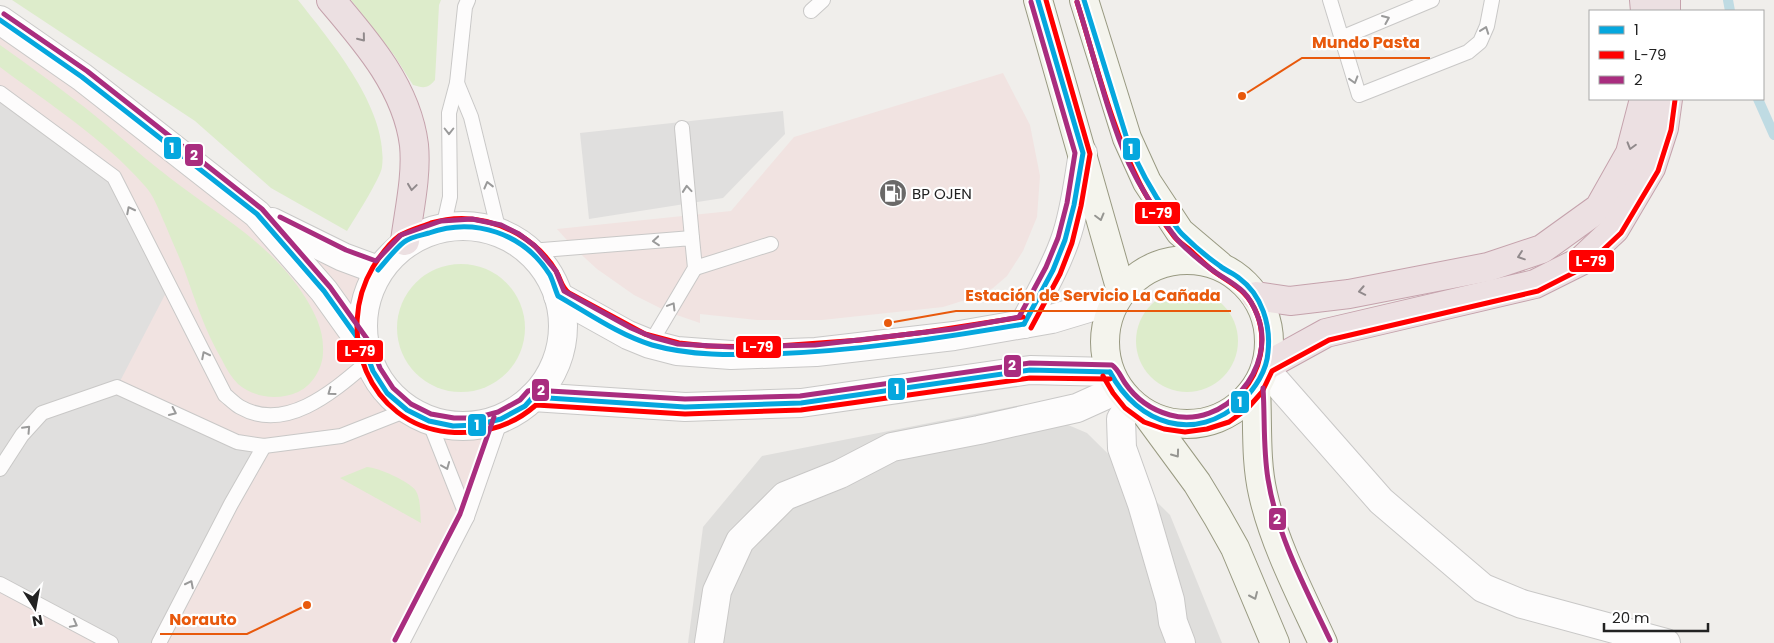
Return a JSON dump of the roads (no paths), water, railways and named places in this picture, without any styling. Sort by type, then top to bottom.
[{"type":"highway","points":[[331,0],[373,51],[394,87],[407,116],[414,146],[414,176],[405,241]]},
{"type":"highway","points":[[1256,296],[1290,301],[1349,294],[1488,267],[1542,249],[1599,208],[1630,153],[1644,100]]},
{"type":"highway","points":[[1262,374],[1326,333],[1535,284],[1581,261],[1615,229],[1651,168],[1664,128],[1668,100]]},
{"type":"main road","points":[[1038,0],[1083,153],[1118,296]]},
{"type":"main road","points":[[1084,0],[1127,138],[1147,182],[1180,232],[1222,268]]},
{"type":"main road","points":[[1275,643],[1235,548],[1217,516],[1197,483],[1127,395],[1105,354],[1104,336],[1108,317],[1118,296],[1134,278],[1150,268],[1167,262],[1204,261],[1222,268],[1241,279],[1256,296],[1264,312],[1269,330],[1269,348],[1262,374],[1259,470],[1263,494],[1273,528],[1323,643]]},
{"type":"main road","points":[[1127,395],[1166,422],[1186,425],[1206,422],[1226,415],[1237,407],[1262,374]]},
{"type":"street","points":[[0,20],[82,77],[257,214],[324,291],[366,354],[373,372],[387,392],[418,415],[453,426],[477,425],[501,419],[524,406],[544,386],[557,361],[564,333],[561,304],[550,275],[530,251],[516,240],[499,232],[472,226],[443,228],[405,241],[378,270],[364,302],[362,325],[366,354]]},
{"type":"street","points":[[1024,324],[1053,270],[1065,240],[1074,205],[1083,153]]},
{"type":"street","points":[[257,214],[344,257],[378,270]]},
{"type":"street","points":[[558,296],[628,335],[650,344],[677,351],[731,355],[816,352],[954,336],[1052,319],[1118,296]]},
{"type":"street","points":[[533,397],[685,406],[801,403],[1030,370],[1127,395]]},
{"type":"street","points":[[1262,374],[1381,500],[1483,588],[1522,604],[1666,643]]},
{"type":"street","points":[[709,643],[717,591],[740,541],[785,496],[840,474],[892,447],[979,430],[1127,395]]},
{"type":"street","points":[[1127,395],[1121,419],[1122,448],[1142,504],[1170,600],[1173,622],[1181,643]]},
{"type":"lane","points":[[443,228],[450,197],[449,113],[457,83],[465,7],[468,0]]},
{"type":"lane","points":[[811,11],[822,0]]},
{"type":"lane","points":[[1330,0],[1359,95],[1468,52],[1480,42],[1487,26],[1492,0]]},
{"type":"lane","points":[[1341,38],[1432,0]]},
{"type":"lane","points":[[457,83],[471,117],[499,232]]},
{"type":"lane","points":[[0,93],[114,177],[225,395],[240,407],[257,414],[277,415],[297,410],[329,395],[366,354]]},
{"type":"lane","points":[[650,344],[695,268],[682,128]]},
{"type":"lane","points":[[530,251],[692,238]]},
{"type":"lane","points":[[695,268],[771,244]]},
{"type":"lane","points":[[0,469],[22,435],[42,413],[117,387],[237,442],[264,446],[341,436],[418,415],[467,517]]},
{"type":"lane","points":[[402,643],[467,517],[501,419]]},
{"type":"lane","points":[[160,643],[231,504],[264,446]]},
{"type":"lane","points":[[0,584],[111,643]]},
{"type":"waterway","points":[[1728,0],[1730,10]]},
{"type":"waterway","points":[[1758,100],[1774,135]]},
{"type":"place","name":"Mundo Pasta","points":[[1242,96]]},
{"type":"place","name":"BP OJEN","points":[[893,193]]},
{"type":"place","name":"Estación de Servicio La Cañada","points":[[888,323]]},
{"type":"place","name":"Norauto","points":[[307,605]]}]
